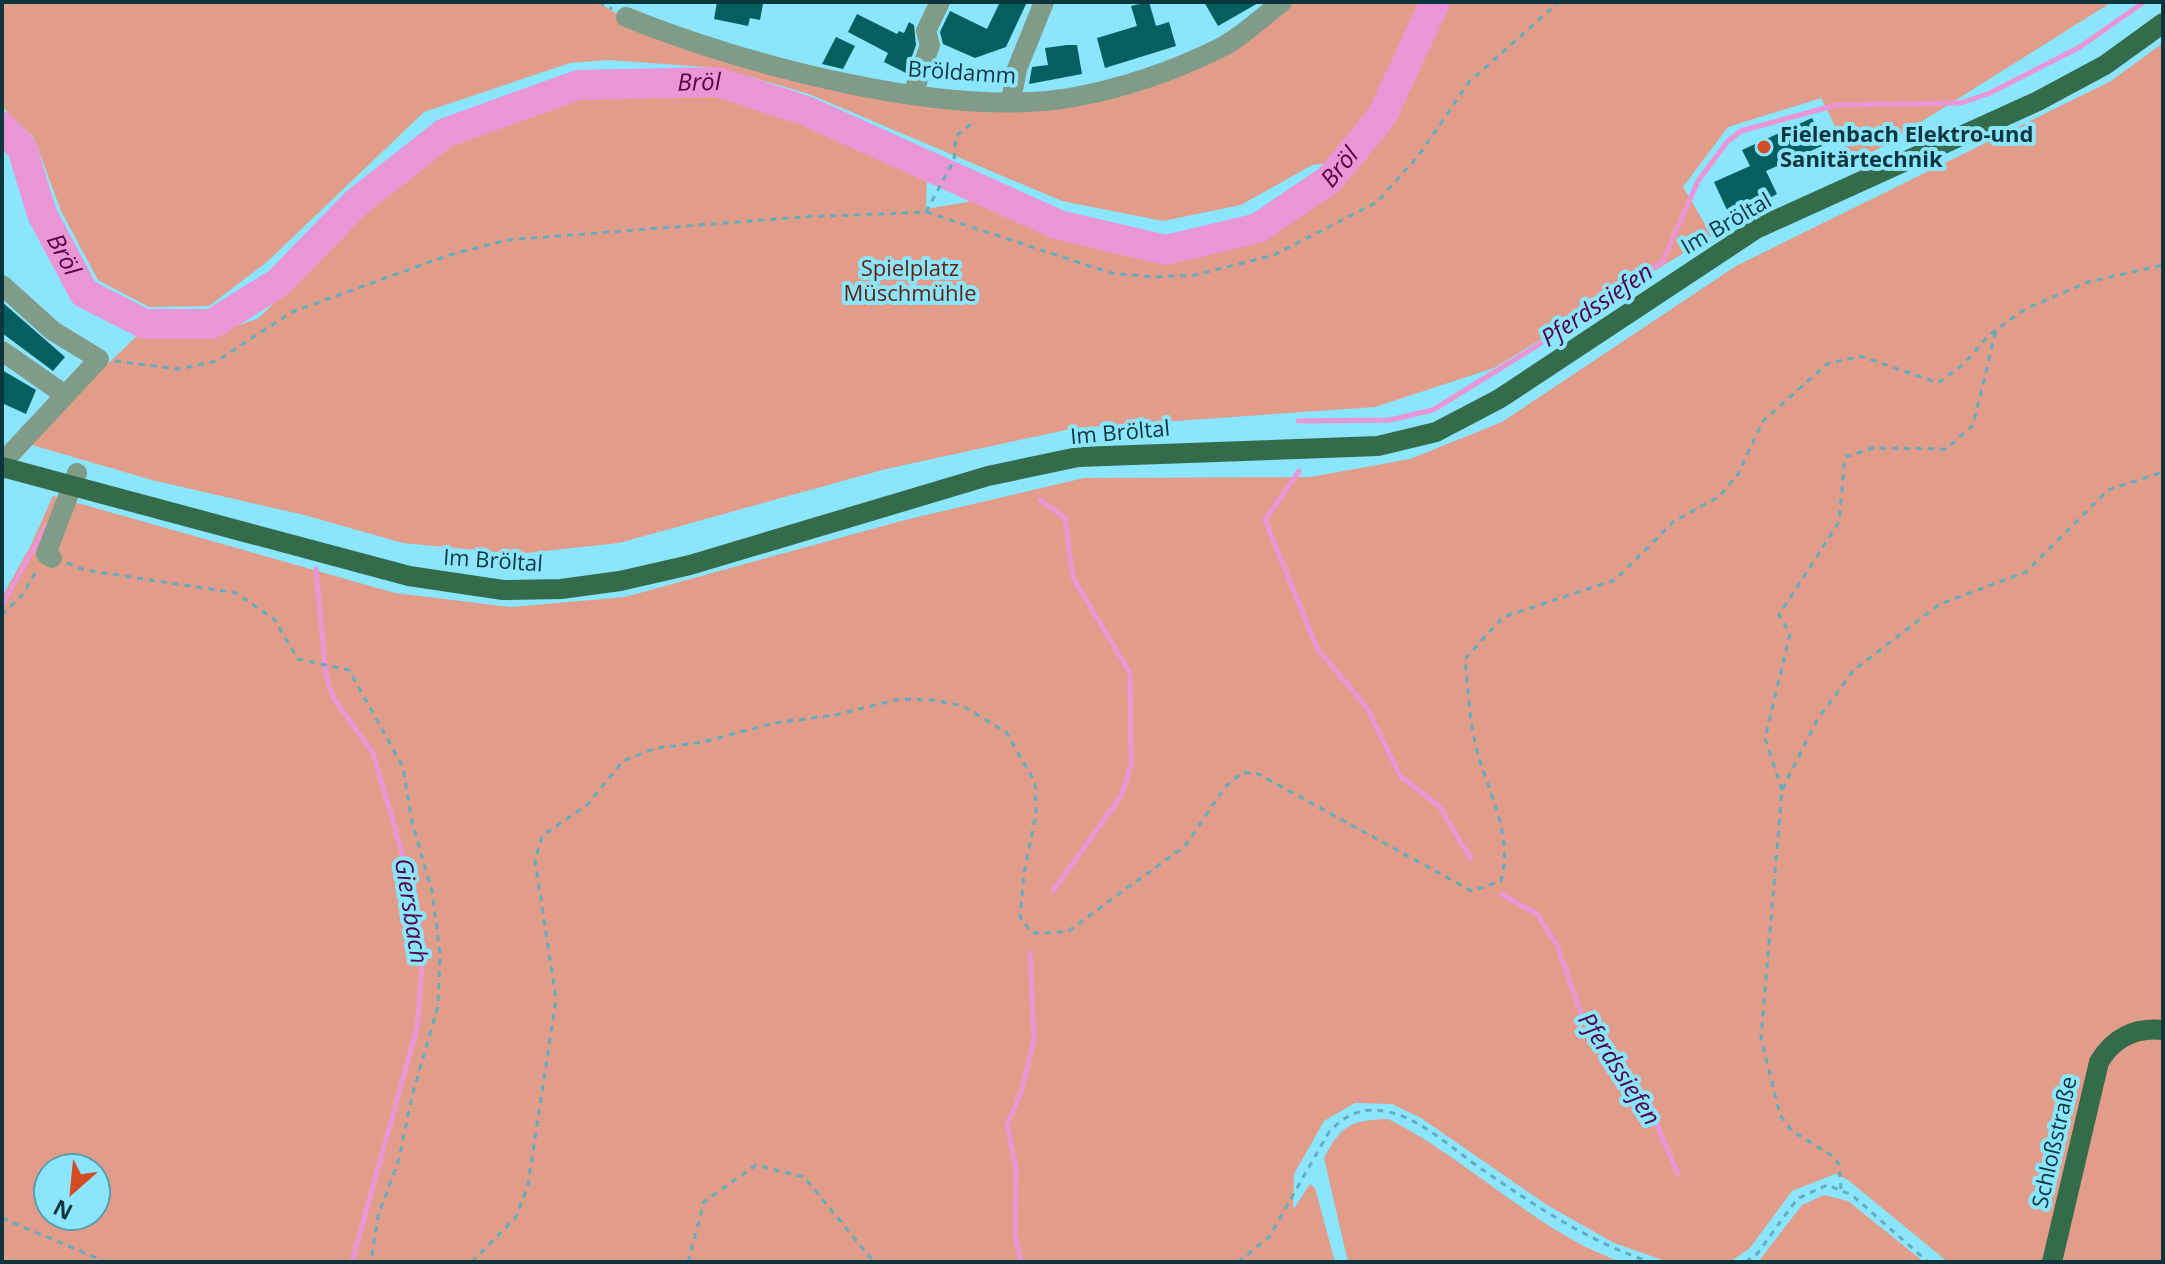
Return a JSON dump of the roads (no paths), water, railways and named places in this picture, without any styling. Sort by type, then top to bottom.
[{"type":"main road","name":"Im Bröltal","points":[[2,465],[75,480],[409,576],[503,590],[561,589],[620,581],[690,565],[988,476],[1078,457],[1159,451],[1378,446],[1436,432],[1486,406],[1756,229],[2038,101],[2105,65],[2163,23]]},
{"type":"main road","name":"Schloßstraße","points":[[2052,1262],[2099,1062],[2110,1046],[2126,1035],[2163,1030]]},
{"type":"street","points":[[913,94],[930,45],[926,31],[940,2]]},
{"type":"street","points":[[1004,100],[1044,2]]},
{"type":"street","name":"Bröldamm","points":[[626,17],[663,32],[822,77],[913,94],[1004,100],[1074,97],[1153,75],[1221,48],[1282,2]]},
{"type":"street","points":[[2,285],[53,331],[99,359],[2,465]]},
{"type":"street","points":[[2,351],[65,395]]},
{"type":"street","points":[[49,556],[75,480]]},
{"type":"waterway","name":"Bröl","points":[[2,127],[22,148],[42,214],[84,293],[145,324],[212,324],[278,283],[357,202],[445,133],[578,85],[718,82],[806,111],[1059,225],[1166,250],[1258,228],[1329,180],[1382,116],[1435,2]]},
{"type":"waterway","name":"Pferdssiefen","points":[[1298,421],[1390,420],[1433,410],[1556,334],[1663,261],[1698,181],[1727,142],[1741,131],[1836,105],[1961,103],[1990,93],[2080,47],[2144,2]]},
{"type":"waterway","name":"Pferdssiefen","points":[[1299,471],[1265,520],[1317,648],[1367,708],[1400,776],[1439,806],[1471,859]]},
{"type":"waterway","points":[[1040,500],[1065,518],[1073,578],[1130,673],[1131,766],[1121,796],[1053,891]]},
{"type":"waterway","points":[[2,605],[46,526]]},
{"type":"waterway","name":"Giersbach","points":[[316,569],[326,676],[334,699],[373,753],[410,880],[423,956],[417,1028],[352,1262]]},
{"type":"waterway","name":"Pferdssiefen","points":[[1501,894],[1537,914],[1557,945],[1583,1019],[1654,1119],[1678,1174]]},
{"type":"waterway","points":[[1021,1262],[1015,1235],[1016,1169],[1007,1125],[1021,1093],[1034,1040],[1030,953]]},
{"type":"place","name":"Fielenbach Elektro-und Sanitärtechnik","points":[[1764,147]]},
{"type":"park label","name":"Spielplatz Müschmühle","points":[[910,280]]}]
